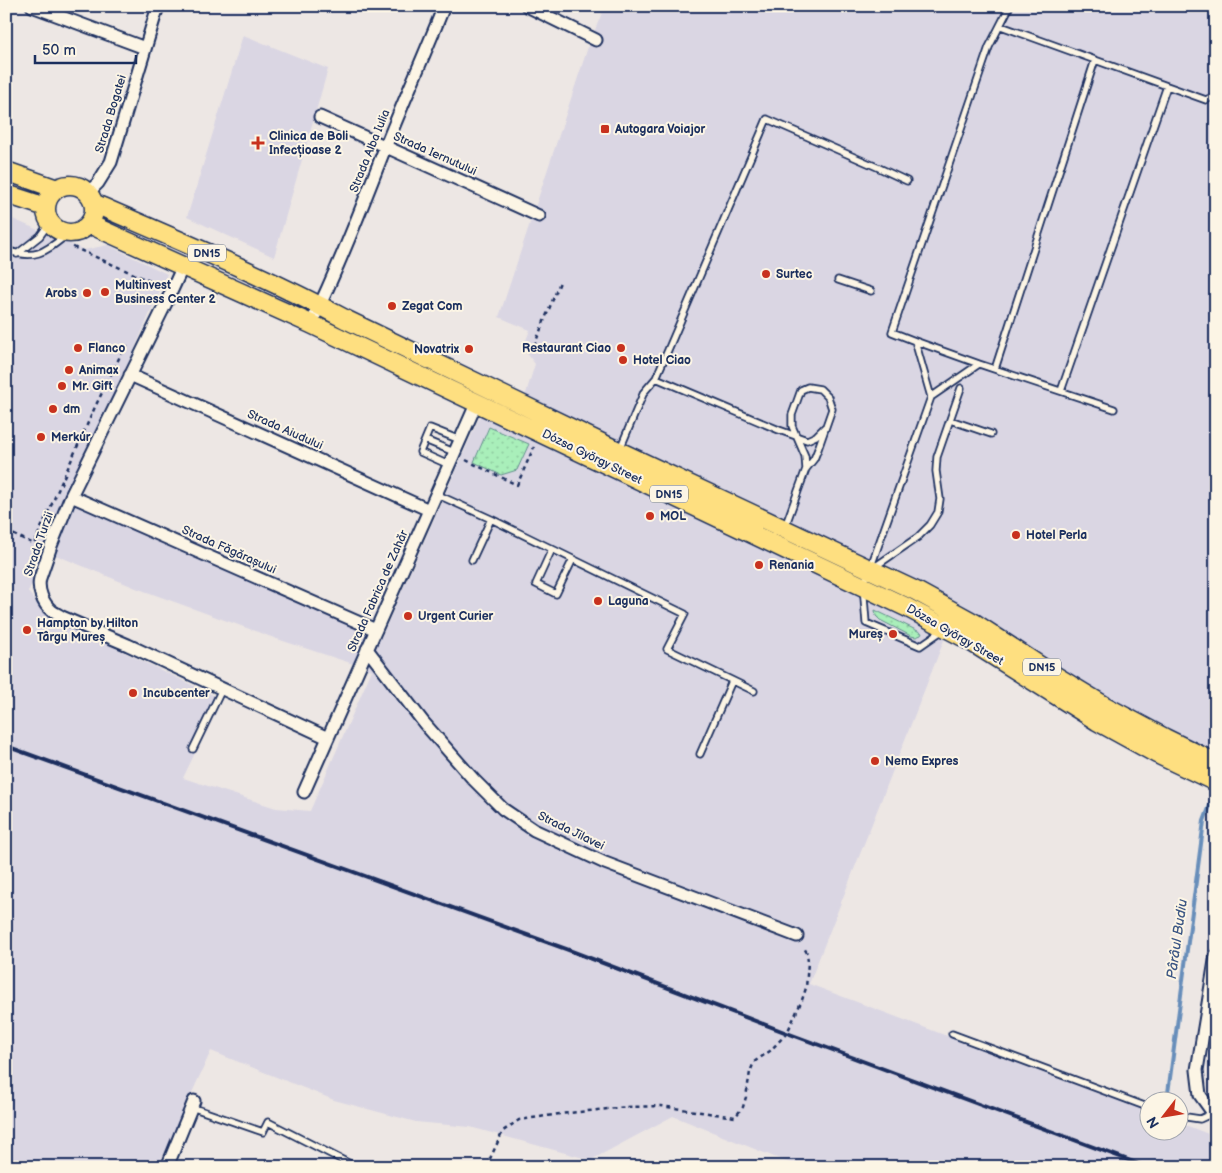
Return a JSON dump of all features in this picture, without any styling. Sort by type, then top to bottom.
[{"type":"main road","name":"Dózsa György Street","points":[[6,171],[57,189],[64,186],[78,186],[89,196],[190,245],[320,305],[619,451],[916,591],[976,624],[1054,675],[1106,706],[1165,738],[1214,772]]},
{"type":"main road","points":[[57,189],[48,200],[48,214],[55,227],[71,240],[76,232],[89,224],[92,217],[94,210],[89,196]]},
{"type":"main road","points":[[6,194],[48,214]]},
{"type":"main road","name":"Dózsa György Street","points":[[89,224],[311,324],[862,585],[966,638],[1097,721],[1157,754],[1214,772]]},
{"type":"street","points":[[32,6],[145,48]]},
{"type":"street","name":"Strada Bogatei","points":[[89,196],[111,162],[158,6]]},
{"type":"street","name":"Strada Alba Iulia","points":[[311,324],[364,204],[444,6]]},
{"type":"street","points":[[527,6],[596,40]]},
{"type":"street","name":"Strada Iernutului","points":[[320,117],[539,216]]},
{"type":"street","name":"Strada Turzii","points":[[183,266],[71,496],[38,584],[41,595],[52,611],[62,617],[328,738]]},
{"type":"street","name":"Strada Aiudului","points":[[130,375],[429,510]]},
{"type":"street","name":"Strada Fabrica de Zahăr","points":[[304,792],[476,402]]},
{"type":"street","name":"Strada Făgărașului","points":[[71,496],[376,630]]},
{"type":"street","name":"Strada Jilavei","points":[[367,649],[424,723],[474,780],[503,809],[534,830],[605,863],[797,936]]},
{"type":"street","points":[[1214,1114],[1200,1095],[1197,1070],[1216,955]]},
{"type":"street","points":[[167,1167],[192,1104]]},
{"type":"lane","points":[[1010,6],[989,48],[892,332],[1114,409]]},
{"type":"lane","points":[[1001,26],[1206,100],[1216,95]]},
{"type":"lane","points":[[995,369],[1095,60]]},
{"type":"lane","points":[[1061,391],[1167,86]]},
{"type":"lane","points":[[619,451],[644,392],[656,378],[767,119],[907,181]]},
{"type":"lane","points":[[17,254],[40,236],[48,214]]},
{"type":"lane","points":[[6,250],[17,254],[33,255],[71,240]]},
{"type":"lane","points":[[838,280],[871,291]]},
{"type":"lane","points":[[915,341],[931,397],[870,569],[862,585],[866,623],[920,646],[946,628]]},
{"type":"lane","points":[[931,397],[980,364]]},
{"type":"lane","points":[[656,378],[807,440],[816,436],[826,427]]},
{"type":"lane","points":[[784,529],[806,468],[814,459],[832,409],[828,397],[820,389],[808,387],[801,390],[792,415],[792,426],[805,456],[806,468]]},
{"type":"lane","points":[[870,569],[918,537],[930,525],[938,512],[940,499],[936,471],[937,457],[961,388]]},
{"type":"lane","points":[[950,420],[991,434]]},
{"type":"lane","points":[[449,464],[420,452],[430,428],[460,440]]},
{"type":"lane","points":[[425,440],[454,452]]},
{"type":"lane","points":[[436,494],[684,614],[667,649],[754,691]]},
{"type":"lane","points":[[472,560],[491,519]]},
{"type":"lane","points":[[552,549],[536,584],[556,594],[573,559]]},
{"type":"lane","points":[[700,754],[732,681]]},
{"type":"lane","points":[[193,749],[222,689]]},
{"type":"lane","points":[[952,1034],[1140,1104]]},
{"type":"lane","points":[[192,1104],[263,1132],[268,1122],[356,1167]]},
{"type":"lane","points":[[1190,1118],[1200,1119],[1214,1114]]},
{"type":"path","points":[[71,240],[166,288]]},
{"type":"path","points":[[534,346],[560,282]]},
{"type":"path","points":[[6,531],[34,544],[95,407],[126,346],[135,351]]},
{"type":"path","points":[[466,460],[517,485],[536,443]]},
{"type":"path","points":[[488,1167],[488,1163],[503,1131],[519,1120],[627,1107],[660,1106],[734,1117],[743,1107],[750,1072],[754,1062],[770,1052],[787,1033],[802,1000],[806,988],[808,962],[807,953],[797,936]]},
{"type":"shaded area","points":[[605,6],[1216,6],[1216,753],[1156,723],[1097,690],[959,602],[809,984],[1140,1109],[1140,1140],[1190,1140],[1190,1127],[1216,1137],[1216,1167],[799,1167],[673,1116],[591,1160],[470,1127],[416,1122],[334,1100],[211,1051],[158,1167],[6,1167],[6,216],[84,250],[108,245],[167,274],[69,499],[381,638],[481,414],[524,400],[535,364],[523,348],[530,330],[499,317],[589,44]],"holes":[[[46,551],[136,588],[277,639],[372,670],[310,811],[276,808],[183,778],[221,699],[47,615],[28,592]]]},
{"type":"shaded area","name":"Clinica de Boli Infecțioase 2","points":[[243,35],[328,69],[274,257],[187,217]]},
{"type":"green space","points":[[489,427],[529,444],[517,470],[501,475],[474,462]]},
{"type":"green space","points":[[875,610],[922,633],[921,635],[911,636],[880,620],[876,616]]},
{"type":"waterway","name":"Pârâul Budiu","points":[[1168,1090],[1204,821],[1216,790]]},
{"type":"railway","points":[[6,746],[566,949],[1147,1167]]},
{"type":"place","name":"Autogara Voiajor","points":[[605,129]]},
{"type":"place","name":"Clinica de Boli Infecțioase 2","points":[[258,143]]},
{"type":"place","name":"Surtec","points":[[766,274]]},
{"type":"place","name":"Multinvest Business Center 2","points":[[105,292]]},
{"type":"place","name":"Arobs","points":[[87,293]]},
{"type":"place","name":"Zegat Com","points":[[392,306]]},
{"type":"place","name":"Flanco","points":[[78,348]]},
{"type":"place","name":"Restaurant Ciao","points":[[621,348]]},
{"type":"place","name":"Novatrix","points":[[469,349]]},
{"type":"place","name":"Hotel Ciao","points":[[623,360]]},
{"type":"place","name":"Animax","points":[[69,370]]},
{"type":"place","name":"Mr. Gift","points":[[62,386]]},
{"type":"place","name":"dm","points":[[53,409]]},
{"type":"place","name":"Merkúr","points":[[41,437]]},
{"type":"place","name":"MOL","points":[[650,516]]},
{"type":"place","name":"Hotel Perla","points":[[1016,535]]},
{"type":"place","name":"Renania","points":[[759,565]]},
{"type":"place","name":"Laguna","points":[[598,601]]},
{"type":"place","name":"Urgent Curier","points":[[408,616]]},
{"type":"place","name":"Hampton by Hilton Târgu Mureș","points":[[27,630]]},
{"type":"place","name":"Mureș","points":[[893,634]]},
{"type":"place","name":"Incubcenter","points":[[133,693]]},
{"type":"place","name":"Nemo Expres","points":[[875,761]]}]
